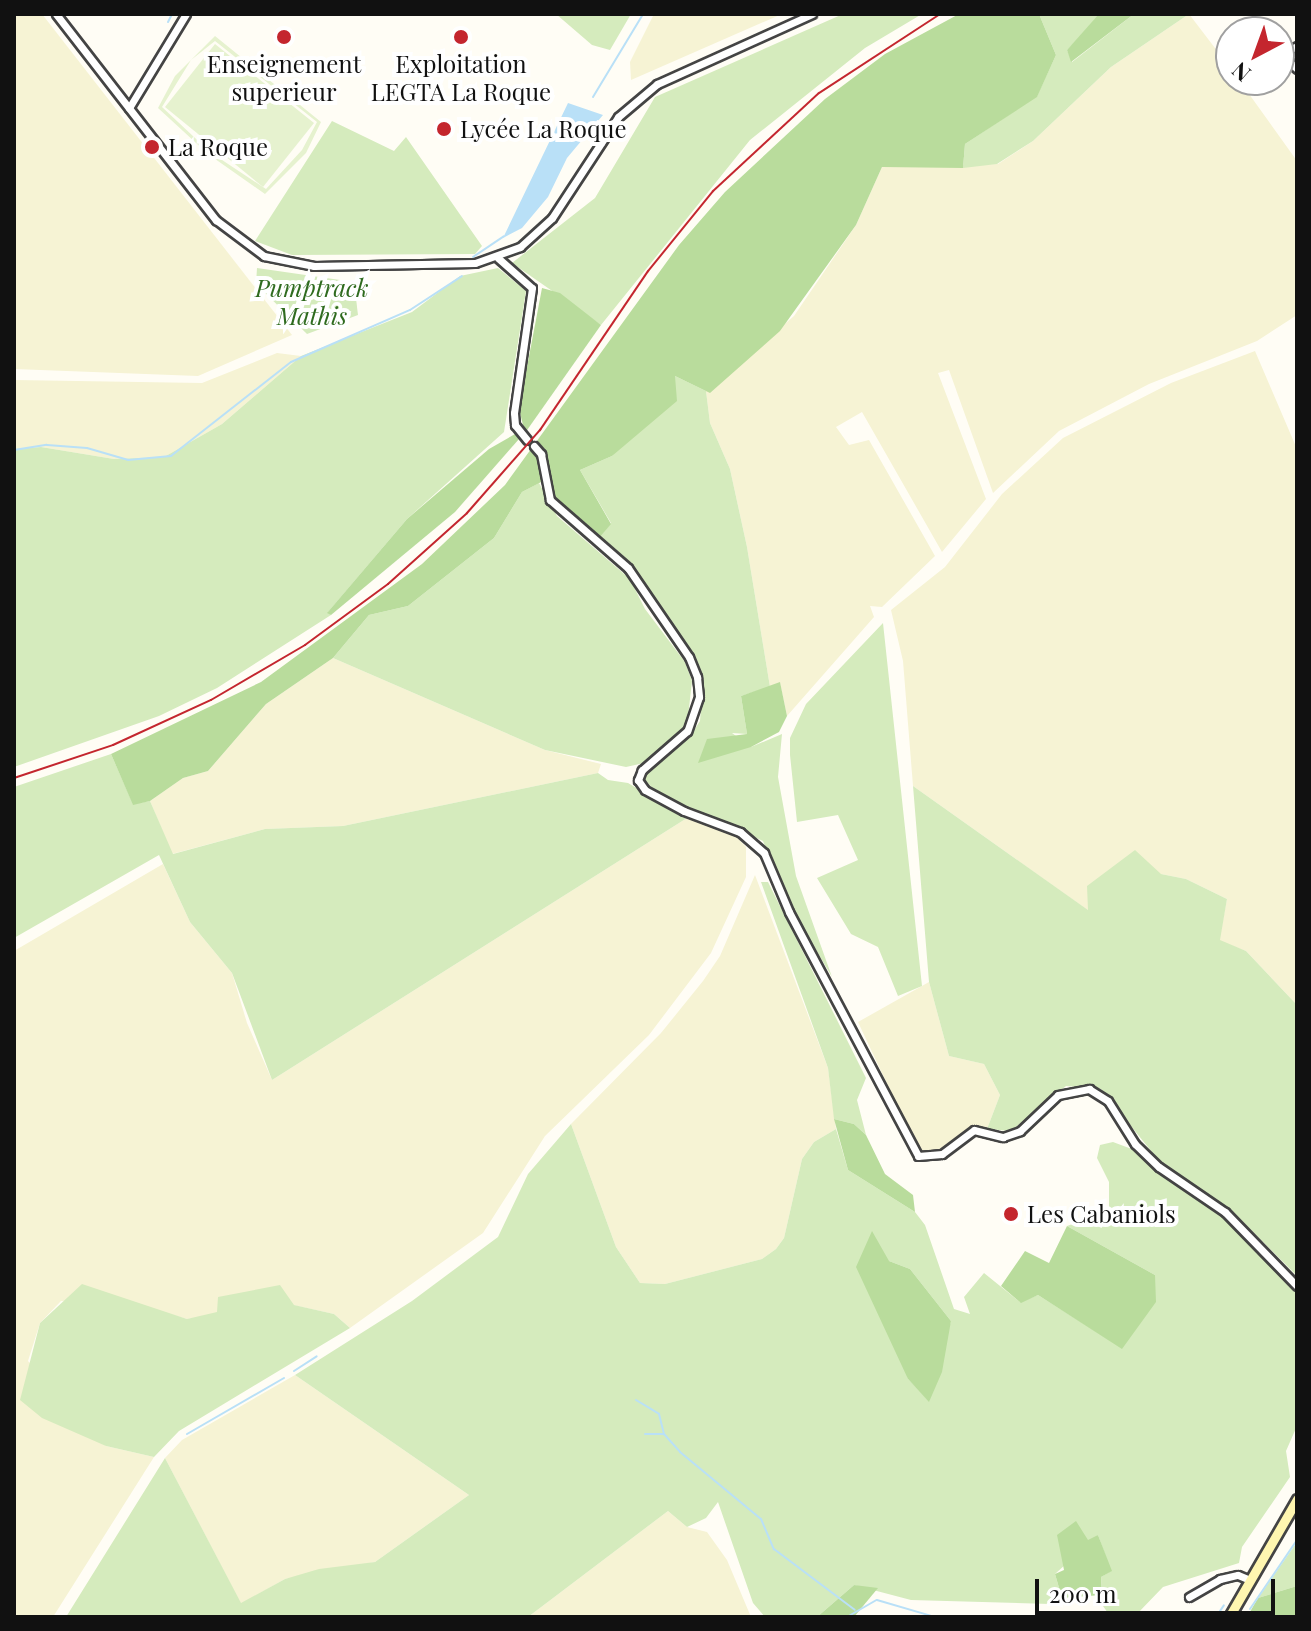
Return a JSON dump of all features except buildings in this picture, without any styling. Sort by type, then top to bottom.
[{"type":"main road","points":[[1229,1617],[1297,1499]]},
{"type":"street","points":[[56,14],[216,220],[264,256],[314,266],[456,265],[498,258],[528,241],[552,218],[603,135],[657,84],[812,14]]},
{"type":"street","points":[[129,108],[186,14]]},
{"type":"street","points":[[1297,46],[1281,54],[1297,69]]},
{"type":"street","points":[[498,258],[532,288],[514,413],[515,425],[541,454],[550,500],[628,568],[689,657],[697,677],[699,697],[687,731],[642,770],[638,780],[645,790],[684,811],[740,832],[764,853],[789,912],[918,1156],[942,1154],[974,1130],[1003,1137],[1020,1131],[1058,1095],[1089,1089],[1108,1101],[1135,1144],[1159,1167],[1225,1212],[1297,1286]]},
{"type":"street","points":[[1189,1597],[1220,1579],[1238,1575],[1250,1580]]},
{"type":"shaded area","points":[[14,14],[42,14],[292,335],[198,376],[14,369]]},
{"type":"shaded area","points":[[654,14],[782,14],[631,80],[630,62]]},
{"type":"shaded area","points":[[1189,14],[1215,48],[1215,96],[1250,96],[1297,161],[1297,315],[1257,341],[1149,384],[1059,431],[993,493],[949,370],[938,373],[986,499],[942,552],[862,412],[836,427],[849,445],[869,440],[935,556],[882,607],[870,606],[874,617],[787,716],[780,683],[770,687],[747,547],[730,469],[710,423],[706,391],[794,316],[856,225],[882,167],[998,164],[1033,141],[1111,67]]},
{"type":"shaded area","points":[[1255,351],[1297,449],[1297,1005],[1246,951],[1219,941],[1227,899],[1186,879],[1161,874],[1089,911],[913,786],[903,661],[891,610],[945,567],[1002,494],[1063,438],[1171,383]]},
{"type":"shaded area","points":[[277,353],[301,356],[222,424],[164,457],[114,459],[41,447],[14,449],[14,380],[202,383]]},
{"type":"shaded area","points":[[333,658],[545,750],[601,764],[598,773],[343,826],[265,829],[172,854],[150,801],[183,778],[208,771],[266,704]]},
{"type":"shaded area","points":[[687,818],[734,834],[746,847],[746,877],[711,953],[649,1035],[545,1136],[483,1233],[350,1328],[334,1314],[293,1305],[187,1319],[149,1308],[61,1301],[40,1323],[28,1361],[106,1446],[154,1457],[53,1617],[14,1617],[14,951],[163,864],[190,922],[232,973],[247,1023],[272,1080]]},
{"type":"shaded area","points":[[755,875],[828,1068],[836,1129],[814,1142],[802,1159],[784,1238],[776,1249],[762,1259],[665,1284],[640,1283],[616,1247],[571,1124],[661,1033],[703,981],[720,956]]},
{"type":"shaded area","points":[[929,982],[949,1056],[984,1064],[1000,1095],[987,1129],[973,1126],[933,1154],[919,1152],[858,1022]]},
{"type":"shaded area","points":[[295,1375],[469,1495],[375,1562],[285,1579],[241,1604],[165,1458],[182,1440]]},
{"type":"shaded area","points":[[668,1511],[687,1527],[707,1532],[727,1560],[751,1617],[528,1617]]},
{"type":"green space","points":[[556,14],[631,14],[610,50],[592,45]]},
{"type":"green space","points":[[843,14],[922,14],[865,48],[750,140],[601,325],[512,263],[595,198],[655,97]]},
{"type":"green space","points":[[959,14],[1039,14],[1056,55],[1037,97],[965,144],[963,168],[882,167],[856,225],[780,331],[710,393],[675,376],[677,401],[612,456],[580,470],[611,524],[600,537],[558,502],[547,479],[522,492],[494,538],[408,606],[369,615],[333,658],[266,704],[208,771],[183,778],[150,801],[133,805],[111,754],[261,682],[422,564],[505,485],[679,245],[725,192],[825,99],[885,54]]},
{"type":"green space","points":[[1039,14],[1099,14],[1101,18],[1067,50],[1072,62],[1134,14],[1189,14],[1111,67],[1033,141],[997,164],[963,168],[965,144],[1037,96],[1056,55]]},
{"type":"green space","points":[[1099,14],[1134,14],[1071,62],[1067,50]]},
{"type":"green space","points":[[215,36],[321,122],[306,153],[265,194],[208,154],[158,108],[175,76]],"holes":[[[215,41],[317,122],[302,150],[266,189],[210,152],[162,107],[191,60]]]},
{"type":"green space","points":[[215,44],[314,123],[263,187],[165,107]]},
{"type":"green space","points":[[332,121],[394,151],[406,137],[482,246],[475,254],[292,255],[255,241]]},
{"type":"green space","name":"Pumptrack Mathis","points":[[257,268],[354,282],[358,315],[307,334],[256,284]]},
{"type":"green space","points":[[498,268],[526,291],[504,432],[407,519],[328,612],[331,615],[217,688],[159,716],[14,767],[14,449],[41,447],[114,459],[164,457],[222,424],[301,356],[412,312],[460,276]]},
{"type":"green space","points":[[542,288],[560,293],[601,325],[525,433],[519,409]]},
{"type":"green space","points":[[675,376],[706,391],[710,423],[730,469],[747,547],[770,687],[741,696],[747,734],[732,733],[751,747],[782,734],[778,777],[796,876],[832,977],[787,901],[763,841],[656,792],[644,779],[650,768],[689,738],[700,721],[703,681],[694,656],[634,569],[600,537],[611,523],[580,470],[612,456]]},
{"type":"green space","points":[[515,434],[519,439],[455,512],[331,615],[327,613],[407,519],[489,449]]},
{"type":"green space","points":[[539,483],[557,516],[630,579],[645,609],[685,662],[692,681],[688,717],[681,731],[644,763],[626,767],[545,750],[333,658],[369,615],[408,606],[494,538],[522,492]]},
{"type":"green space","points":[[883,623],[922,986],[898,996],[878,947],[851,934],[817,878],[858,860],[838,815],[797,822],[790,755],[790,738],[806,704]]},
{"type":"green space","points":[[780,682],[787,716],[779,732],[751,747],[698,763],[707,739],[747,734],[741,696]]},
{"type":"green space","points":[[111,754],[133,804],[150,801],[173,854],[265,829],[343,826],[598,773],[608,780],[628,783],[687,818],[272,1080],[232,973],[190,922],[159,855],[14,938],[14,787]]},
{"type":"green space","points":[[913,786],[1088,910],[1087,886],[1135,850],[1161,874],[1186,879],[1227,899],[1220,940],[1246,951],[1297,1005],[1297,1276],[1230,1209],[1160,1162],[1101,1089],[1066,1086],[1011,1131],[987,1129],[1000,1095],[984,1064],[949,1056],[929,982]]},
{"type":"green space","points":[[761,882],[768,882],[866,1078],[857,1100],[866,1135],[854,1124],[834,1119],[828,1068]]},
{"type":"green space","points":[[834,1119],[854,1124],[866,1135],[885,1174],[913,1195],[915,1212],[848,1170]]},
{"type":"green space","points":[[571,1124],[616,1247],[640,1283],[665,1284],[762,1259],[776,1249],[784,1238],[802,1159],[814,1142],[836,1129],[848,1170],[915,1212],[925,1225],[954,1309],[970,1314],[964,1297],[984,1273],[1020,1302],[1038,1295],[1122,1348],[1155,1275],[1067,1226],[1109,1211],[1109,1182],[1097,1158],[1100,1145],[1113,1142],[1137,1151],[1148,1165],[1223,1217],[1297,1292],[1297,1426],[1286,1451],[1290,1477],[1242,1547],[1239,1563],[1163,1587],[1136,1615],[1110,1616],[1103,1606],[1101,1577],[1111,1571],[1098,1535],[1055,1574],[1062,1598],[1050,1604],[911,1600],[854,1585],[817,1617],[765,1617],[753,1603],[718,1502],[706,1518],[687,1527],[668,1511],[528,1617],[66,1617],[165,1458],[241,1603],[285,1579],[319,1569],[375,1562],[469,1495],[295,1375],[412,1301],[498,1237],[528,1174]],"holes":[[[889,1261],[910,1269],[951,1321],[929,1401],[908,1379]]]},
{"type":"green space","points":[[1067,1226],[1155,1275],[1156,1302],[1122,1349],[1038,1295],[1021,1303],[1001,1286],[1025,1251],[1049,1263]]},
{"type":"green space","points":[[872,1231],[889,1261],[910,1269],[951,1321],[942,1372],[929,1402],[908,1379],[856,1267]]},
{"type":"green space","points":[[82,1284],[187,1319],[217,1312],[218,1297],[280,1285],[294,1305],[334,1314],[350,1328],[179,1431],[154,1457],[106,1446],[42,1418],[20,1400],[40,1323]]},
{"type":"green space","points":[[1076,1521],[1088,1540],[1098,1535],[1112,1571],[1101,1577],[1102,1595],[1062,1598],[1055,1574],[1064,1570],[1057,1535]]},
{"type":"green space","points":[[1297,1542],[1297,1586],[1258,1598]]},
{"type":"green space","points":[[854,1585],[878,1588],[854,1617],[817,1617]]},
{"type":"green space","points":[[1297,1586],[1297,1617],[1247,1617],[1258,1598]]},
{"type":"water","points":[[568,103],[603,115],[567,158],[548,197],[522,228],[503,238]]},
{"type":"waterway","points":[[168,22],[172,14]]},
{"type":"waterway","points":[[593,97],[643,14]]},
{"type":"waterway","points":[[473,257],[504,236]]},
{"type":"waterway","points":[[14,450],[47,445],[87,448],[128,460],[171,456],[291,362],[410,310],[462,276]]},
{"type":"waterway","points":[[294,1371],[317,1356]]},
{"type":"waterway","points":[[187,1434],[284,1378]]},
{"type":"waterway","points":[[636,1400],[659,1414],[664,1434],[680,1452],[761,1519],[774,1549],[855,1610]]},
{"type":"waterway","points":[[645,1434],[663,1434]]},
{"type":"waterway","points":[[1250,1609],[1297,1540]]},
{"type":"waterway","points":[[847,1617],[877,1600],[935,1617]]},
{"type":"waterway","points":[[1216,1617],[1224,1605]]},
{"type":"railway","points":[[14,778],[113,745],[211,700],[305,645],[388,584],[467,513],[540,430],[648,271],[713,191],[819,93],[940,14]]},
{"type":"place","name":"Enseignement superieur","points":[[284,37]]},
{"type":"place","name":"Exploitation LEGTA La Roque","points":[[461,37]]},
{"type":"place","name":"Lycée La Roque","points":[[444,129]]},
{"type":"place","name":"La Roque","points":[[152,147]]},
{"type":"place","name":"Les Cabaniols","points":[[1011,1214]]}]
